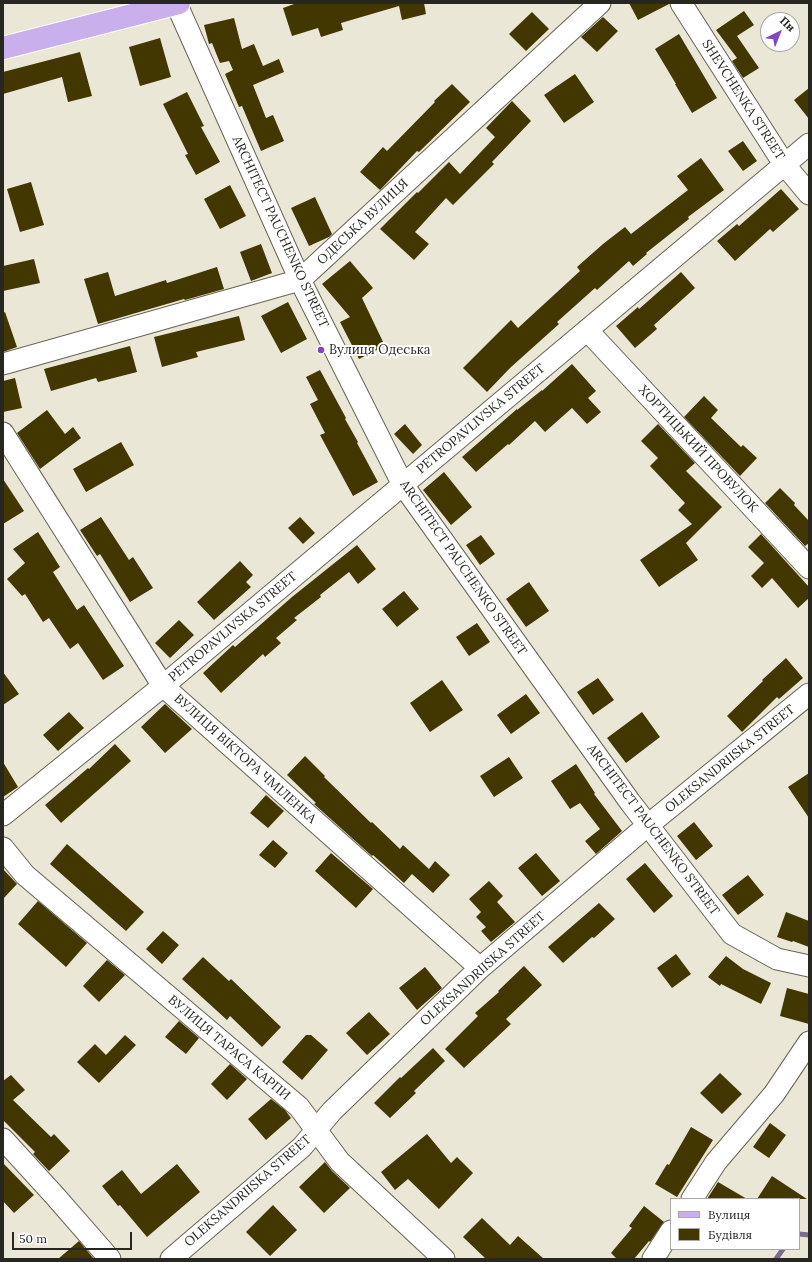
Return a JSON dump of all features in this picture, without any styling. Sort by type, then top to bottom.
[{"type":"main road","points":[[3,48],[177,3]]},
{"type":"street","name":"ARCHITECT PAUCHENKO STREET","points":[[177,3],[300,280],[403,485],[647,826],[732,934],[777,959],[809,966]]},
{"type":"street","name":"ОДЕСЬКА ВУЛИЦЯ","points":[[3,364],[300,280],[600,3]]},
{"type":"street","name":"SHEVCHENKA STREET","points":[[681,3],[784,164],[809,194]]},
{"type":"street","name":"PETROPAVLIVSKA STREET","points":[[3,815],[163,686],[809,144]]},
{"type":"street","name":"ХОРТИЦЬКИЙ ПРОВУЛОК","points":[[587,330],[809,568]]},
{"type":"street","name":"ВУЛИЦЯ ВІКТОРА ЧМІЛЕНКА","points":[[3,432],[163,686],[480,968]]},
{"type":"street","name":"OLEKSANDRIISKA STREET","points":[[171,1259],[302,1147],[332,1111],[480,968],[647,826],[809,694]]},
{"type":"street","name":"ВУЛИЦЯ ТАРАСА КАРПИ","points":[[3,848],[26,875],[299,1107],[340,1162],[444,1259]]},
{"type":"street","points":[[693,1198],[716,1162],[774,1094],[809,1042]]},
{"type":"street","points":[[3,1139],[110,1259]]},
{"type":"street","points":[[653,1259],[670,1233]]},
{"type":"building","points":[[297,3],[424,3],[426,14],[402,20],[399,6],[341,23],[343,30],[321,37],[318,28],[292,36],[283,8]]},
{"type":"building","points":[[629,3],[669,3],[669,4],[638,20]]},
{"type":"building","points":[[744,11],[754,25],[737,36],[759,68],[743,78],[732,61],[737,58],[716,30]]},
{"type":"building","points":[[532,12],[549,29],[526,51],[509,34]]},
{"type":"building","points":[[603,17],[618,31],[597,52],[581,37]]},
{"type":"building","points":[[234,18],[242,49],[254,44],[263,66],[279,59],[284,72],[253,85],[266,118],[273,115],[284,141],[261,151],[242,106],[239,107],[225,74],[233,70],[229,61],[220,63],[212,43],[209,44],[204,25]]},
{"type":"building","points":[[679,34],[717,98],[692,113],[655,49]]},
{"type":"building","points":[[160,38],[171,77],[140,86],[129,47]]},
{"type":"building","points":[[80,52],[92,96],[68,102],[62,77],[3,94],[3,72]]},
{"type":"building","points":[[575,74],[594,102],[564,123],[544,95]]},
{"type":"building","points":[[452,84],[470,102],[419,152],[417,151],[380,190],[360,172],[383,147],[387,151]]},
{"type":"building","points":[[809,88],[809,119],[794,100]]},
{"type":"building","points":[[187,92],[204,126],[201,127],[220,162],[196,175],[185,155],[188,154],[163,104]]},
{"type":"building","points":[[512,101],[531,121],[492,162],[494,164],[453,205],[446,198],[415,232],[429,244],[414,260],[380,229],[449,162],[460,174],[495,137],[486,128]]},
{"type":"building","points":[[743,141],[757,161],[743,171],[728,151]]},
{"type":"building","points":[[701,158],[724,190],[688,217],[689,219],[646,253],[647,254],[633,266],[629,261],[597,290],[595,288],[557,322],[559,324],[510,368],[487,392],[463,368],[511,320],[518,328],[580,271],[577,267],[603,244],[625,227],[631,234],[688,190],[677,176]]},
{"type":"building","points":[[31,182],[44,225],[20,232],[7,189]]},
{"type":"building","points":[[230,185],[246,216],[220,229],[204,199]]},
{"type":"building","points":[[781,189],[799,209],[773,232],[770,229],[735,261],[717,241],[737,224],[739,226]]},
{"type":"building","points":[[315,197],[332,234],[329,237],[309,246],[291,208]]},
{"type":"building","points":[[261,244],[272,273],[251,281],[240,252]]},
{"type":"building","points":[[34,259],[40,283],[3,291],[3,266]]},
{"type":"building","points":[[350,261],[373,288],[362,298],[385,346],[359,359],[340,322],[350,317],[322,284]]},
{"type":"building","points":[[217,267],[224,289],[98,324],[84,279],[108,272],[115,296],[166,280],[167,283]]},
{"type":"building","points":[[681,272],[695,288],[654,325],[657,329],[635,348],[616,326],[638,307],[639,309]]},
{"type":"building","points":[[288,302],[307,339],[281,353],[261,316]]},
{"type":"building","points":[[5,312],[17,347],[3,352],[3,313]]},
{"type":"building","points":[[239,316],[245,340],[196,352],[198,357],[162,367],[154,337]]},
{"type":"building","points":[[130,346],[137,372],[98,382],[96,378],[51,391],[44,369]]},
{"type":"building","points":[[572,364],[596,391],[588,398],[601,412],[587,424],[572,408],[545,432],[535,421],[476,472],[462,457],[517,409],[542,391]]},
{"type":"building","points":[[320,370],[378,482],[353,496],[320,435],[325,433],[310,404],[318,400],[306,377]]},
{"type":"building","points":[[15,378],[22,408],[3,412],[3,381]]},
{"type":"building","points":[[704,396],[718,410],[711,418],[741,447],[743,445],[757,458],[740,476],[684,417]]},
{"type":"building","points":[[47,410],[65,434],[73,427],[81,438],[40,469],[17,433]]},
{"type":"building","points":[[405,424],[422,445],[413,454],[394,434]]},
{"type":"building","points":[[658,424],[695,463],[686,471],[722,507],[686,543],[698,560],[659,587],[640,560],[692,524],[678,510],[685,503],[650,466],[658,458],[641,441]]},
{"type":"building","points":[[121,442],[134,465],[86,492],[73,469]]},
{"type":"building","points":[[444,472],[472,507],[451,525],[423,490]]},
{"type":"building","points":[[3,479],[24,511],[3,524]]},
{"type":"building","points":[[780,488],[795,503],[794,505],[809,521],[809,543],[805,546],[765,503]]},
{"type":"building","points":[[101,517],[129,560],[133,557],[153,588],[130,602],[100,554],[97,556],[80,530]]},
{"type":"building","points":[[300,517],[315,533],[303,544],[288,528]]},
{"type":"building","points":[[38,532],[60,567],[53,572],[77,610],[84,605],[124,666],[103,680],[78,643],[70,649],[49,618],[43,622],[25,594],[22,596],[7,579],[25,563],[13,549]]},
{"type":"building","points":[[761,534],[809,587],[809,598],[798,608],[772,578],[762,588],[751,576],[764,563],[748,547]]},
{"type":"building","points":[[481,535],[495,554],[480,565],[466,545]]},
{"type":"building","points":[[357,545],[376,569],[358,584],[349,572],[320,595],[321,597],[294,618],[297,620],[276,638],[281,643],[265,657],[263,654],[221,693],[203,673],[233,645],[235,647],[292,597]]},
{"type":"building","points":[[240,561],[253,575],[246,582],[251,587],[214,620],[197,602]]},
{"type":"building","points":[[529,582],[549,611],[526,627],[506,599]]},
{"type":"building","points":[[404,591],[419,609],[397,627],[382,609]]},
{"type":"building","points":[[179,620],[194,635],[170,658],[155,643]]},
{"type":"building","points":[[477,623],[490,642],[469,656],[456,637]]},
{"type":"building","points":[[786,658],[803,678],[779,699],[777,697],[742,732],[727,716]]},
{"type":"building","points":[[3,672],[19,694],[3,705]]},
{"type":"building","points":[[598,678],[614,700],[593,715],[577,692]]},
{"type":"building","points":[[442,680],[463,710],[430,732],[410,703]]},
{"type":"building","points":[[526,694],[540,713],[511,734],[497,715]]},
{"type":"building","points":[[165,704],[192,729],[165,753],[141,727]]},
{"type":"building","points":[[69,712],[84,728],[58,751],[43,735]]},
{"type":"building","points":[[642,712],[660,737],[626,763],[607,738]]},
{"type":"building","points":[[115,744],[131,761],[61,823],[45,805],[88,768],[89,769]]},
{"type":"building","points":[[305,756],[325,776],[324,777],[400,849],[403,845],[429,869],[435,861],[450,875],[433,893],[412,874],[404,883],[314,804],[316,803],[287,775]]},
{"type":"building","points":[[509,757],[523,778],[494,797],[480,776]]},
{"type":"building","points":[[3,762],[18,787],[3,797]]},
{"type":"building","points":[[576,764],[595,793],[594,794],[622,831],[596,854],[585,841],[600,829],[580,803],[570,809],[551,781]]},
{"type":"building","points":[[809,773],[809,818],[788,787]]},
{"type":"building","points":[[266,795],[284,811],[268,828],[250,813]]},
{"type":"building","points":[[694,822],[713,846],[696,860],[677,836]]},
{"type":"building","points":[[273,840],[288,853],[275,868],[259,855]]},
{"type":"building","points":[[67,844],[144,912],[126,931],[50,864]]},
{"type":"building","points":[[331,853],[373,889],[356,908],[315,871]]},
{"type":"building","points":[[536,853],[560,881],[542,896],[518,868]]},
{"type":"building","points":[[645,863],[673,896],[654,913],[626,879]]},
{"type":"building","points":[[3,869],[17,884],[3,899]]},
{"type":"building","points":[[748,875],[764,895],[738,915],[722,895]]},
{"type":"building","points":[[489,881],[503,896],[497,902],[515,922],[491,942],[481,931],[486,927],[476,917],[481,912],[469,899]]},
{"type":"building","points":[[38,901],[87,943],[66,967],[18,924]]},
{"type":"building","points":[[599,903],[615,919],[563,963],[548,947]]},
{"type":"building","points":[[786,912],[809,921],[809,947],[777,937]]},
{"type":"building","points":[[163,931],[179,945],[162,964],[146,949]]},
{"type":"building","points":[[676,954],[691,974],[672,988],[657,968]]},
{"type":"building","points":[[726,956],[743,969],[771,983],[761,1004],[721,984],[720,986],[708,977]]},
{"type":"building","points":[[203,957],[229,981],[231,979],[281,1027],[262,1047],[230,1016],[227,1020],[182,979]]},
{"type":"building","points":[[107,960],[125,975],[99,1002],[83,986]]},
{"type":"building","points":[[524,966],[542,985],[506,1019],[511,1024],[464,1068],[445,1049],[478,1016],[475,1013],[499,992],[498,991]]},
{"type":"building","points":[[425,967],[442,988],[417,1010],[399,988]]},
{"type":"building","points":[[787,988],[809,994],[809,1024],[780,1016]]},
{"type":"building","points":[[369,1012],[390,1034],[367,1055],[346,1033]]},
{"type":"building","points":[[179,1021],[199,1038],[186,1054],[165,1037]]},
{"type":"building","points":[[125,1035],[136,1045],[99,1083],[77,1062],[95,1044],[106,1055]]},
{"type":"building","points":[[306,1035],[311,1035],[328,1050],[302,1080],[282,1062]]},
{"type":"building","points":[[433,1048],[445,1061],[414,1091],[416,1093],[390,1118],[374,1103],[400,1077],[401,1078]]},
{"type":"building","points":[[230,1064],[247,1079],[227,1100],[211,1084]]},
{"type":"building","points":[[720,1073],[742,1094],[722,1114],[700,1093]]},
{"type":"building","points":[[11,1075],[25,1090],[13,1100],[51,1137],[54,1134],[70,1151],[49,1171],[33,1154],[35,1152],[3,1120],[3,1081]]},
{"type":"building","points":[[271,1099],[285,1110],[291,1118],[266,1140],[248,1119]]},
{"type":"building","points":[[770,1123],[786,1135],[769,1158],[753,1147]]},
{"type":"building","points":[[691,1127],[713,1140],[677,1197],[655,1184],[667,1164],[669,1165]]},
{"type":"building","points":[[427,1134],[451,1163],[457,1157],[473,1173],[439,1209],[408,1179],[395,1190],[381,1172]]},
{"type":"building","points":[[325,1162],[350,1188],[324,1213],[299,1187]]},
{"type":"building","points":[[3,1163],[34,1195],[14,1213],[3,1201]]},
{"type":"building","points":[[177,1164],[200,1192],[147,1237],[120,1205],[118,1206],[102,1186],[122,1170],[141,1194]]},
{"type":"building","points":[[772,1176],[807,1199],[800,1198],[758,1198]]},
{"type":"building","points":[[718,1182],[745,1198],[708,1198]]},
{"type":"building","points":[[273,1205],[297,1230],[270,1256],[246,1232]]},
{"type":"building","points":[[644,1206],[664,1222],[650,1242],[649,1241],[634,1259],[617,1259],[611,1253],[632,1228],[629,1226]]},
{"type":"building","points":[[482,1218],[510,1245],[518,1236],[544,1259],[486,1259],[463,1237]]},
{"type":"building","points":[[79,1241],[94,1259],[58,1259]]},
{"type":"waterway","points":[[800,1234],[809,1235]]},
{"type":"waterway","points":[[776,1259],[782,1250]]},
{"type":"place","name":"Вулиця Одеська","points":[[321,350]]}]
